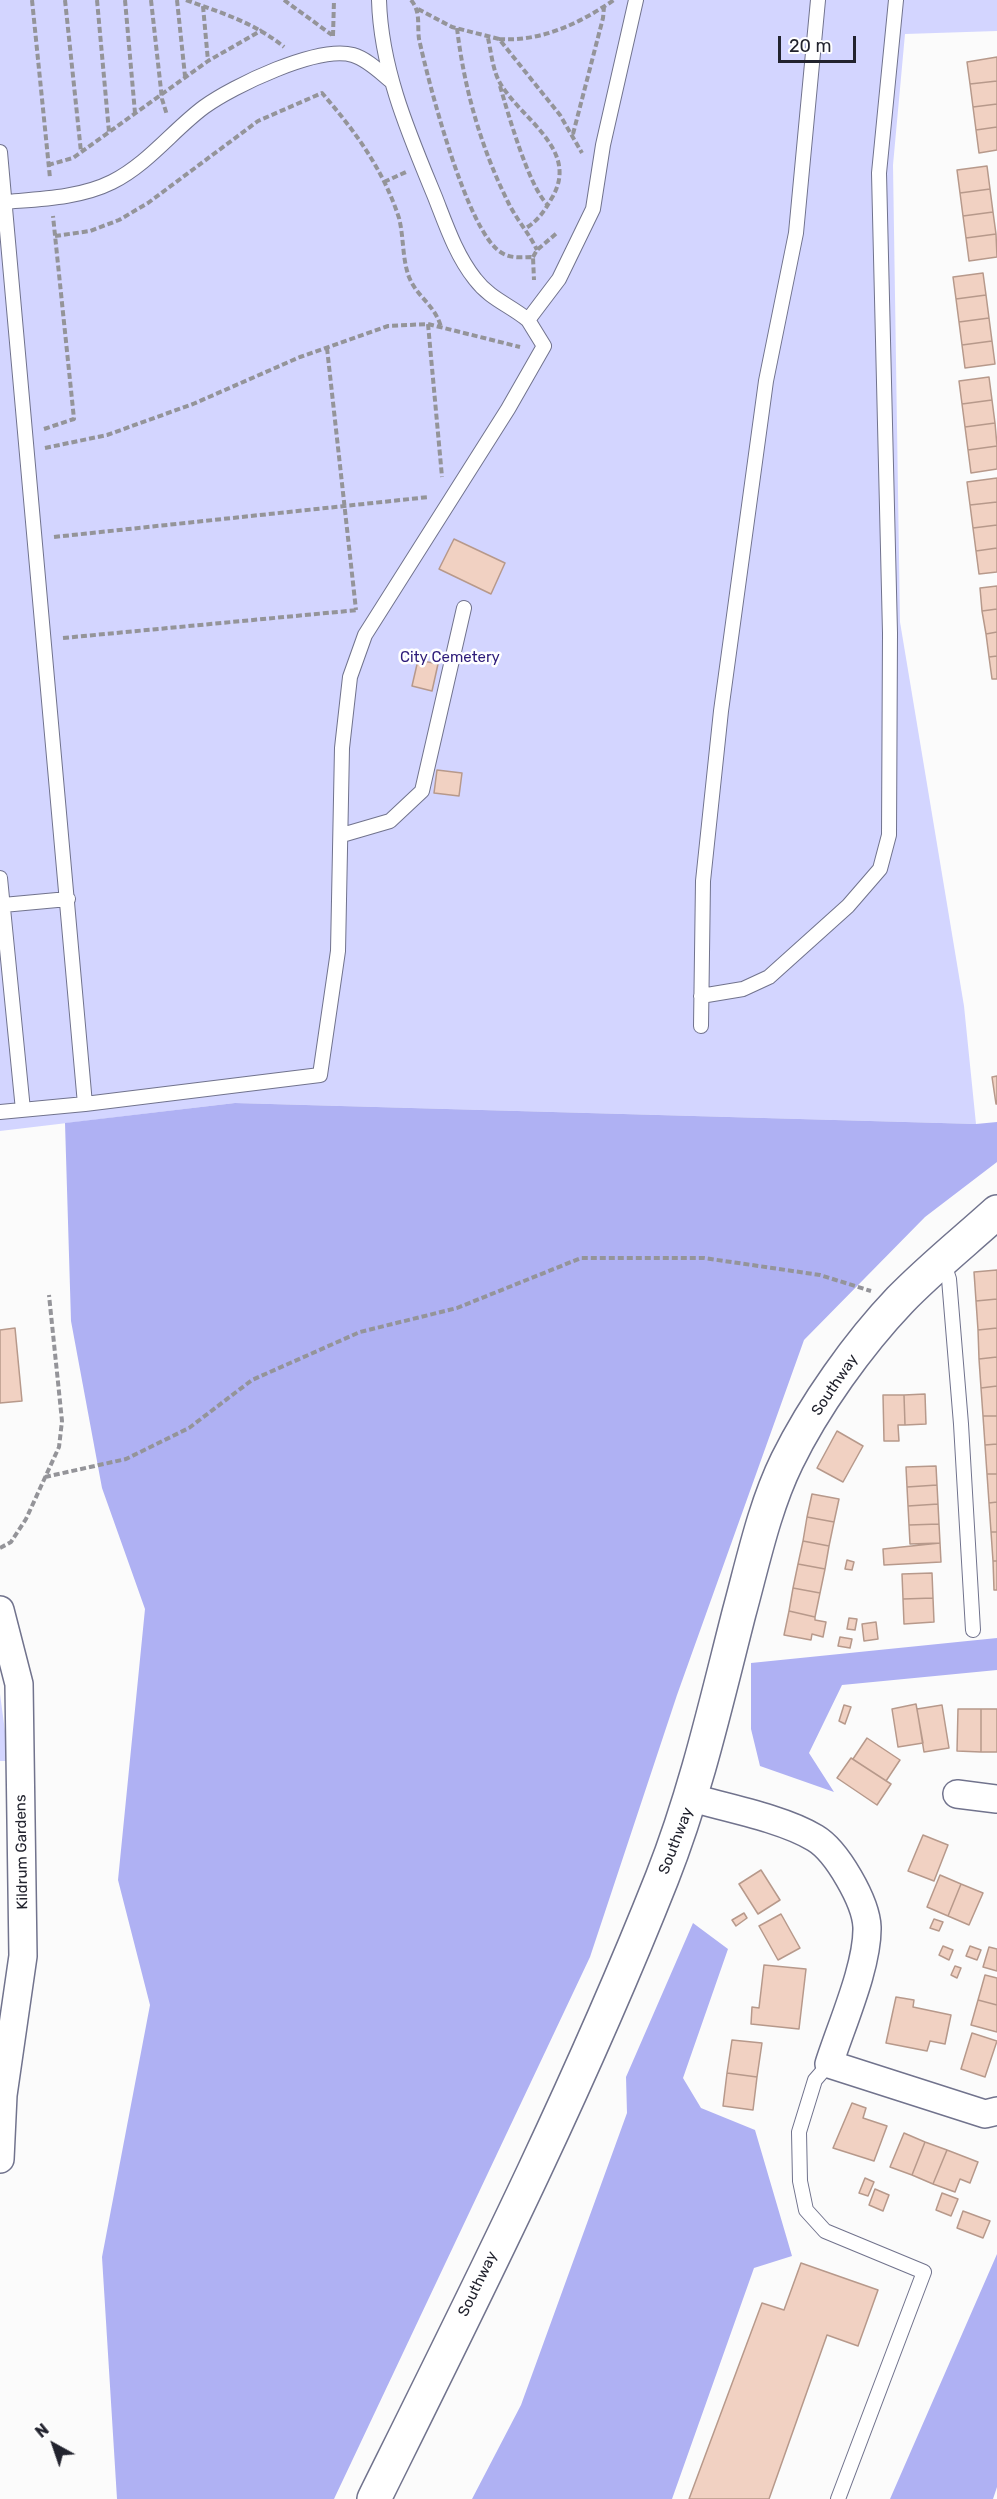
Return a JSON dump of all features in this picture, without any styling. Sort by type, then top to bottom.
[{"type":"street","name":"Southway","points":[[374,2499],[519,2199],[625,1968],[692,1798],[768,1508],[788,1460],[856,1353],[900,1300],[997,1212]]},
{"type":"street","name":"Kildrum Gardens","points":[[0,1610],[19,1684],[23,1956],[2,2094],[0,2159]]},
{"type":"street","points":[[957,1794],[997,1799]]},
{"type":"street","points":[[692,1798],[770,1820],[816,1838],[845,1872],[861,1900],[867,1927],[862,1960],[829,2064],[985,2114],[997,2111]]},
{"type":"lane","points":[[0,1112],[85,1104],[320,1075],[338,951],[342,748],[350,677],[365,634],[448,497],[544,346],[528,320],[517,310],[491,298],[474,278],[452,240],[404,120],[391,81],[379,0]]},
{"type":"lane","points":[[528,320],[559,279],[593,209],[603,145],[636,0]]},
{"type":"lane","points":[[701,1026],[703,881],[721,711],[766,381],[796,233],[818,0]]},
{"type":"lane","points":[[701,996],[743,989],[769,977],[848,906],[880,869],[888,835],[890,621],[879,173],[896,0]]},
{"type":"lane","points":[[5,202],[51,198],[97,188],[114,181],[149,156],[206,106],[248,82],[297,63],[329,53],[353,55],[391,81]]},
{"type":"lane","points":[[0,152],[85,1104]]},
{"type":"lane","points":[[342,835],[390,821],[422,791],[464,608]]},
{"type":"lane","points":[[0,878],[23,1110]]},
{"type":"lane","points":[[3,905],[68,899]]},
{"type":"lane","points":[[943,1261],[949,1279],[974,1630]]},
{"type":"lane","points":[[829,2064],[815,2080],[799,2132],[800,2181],[806,2211],[825,2231],[924,2272],[838,2499]]},
{"type":"path","points":[[25,436],[74,419],[32,0]]},
{"type":"path","points":[[65,0],[81,152]]},
{"type":"path","points":[[97,0],[109,132]]},
{"type":"path","points":[[125,0],[135,113]]},
{"type":"path","points":[[151,0],[162,92]]},
{"type":"path","points":[[177,0],[185,76]]},
{"type":"path","points":[[186,0],[262,30],[291,53],[297,63]]},
{"type":"path","points":[[284,0],[339,41]]},
{"type":"path","points":[[333,36],[334,0]]},
{"type":"path","points":[[411,0],[418,9],[457,28],[488,38],[519,40],[559,31],[614,0]]},
{"type":"path","points":[[203,6],[208,61]]},
{"type":"path","points":[[572,136],[601,29],[604,7]]},
{"type":"path","points":[[418,9],[419,38],[438,113],[459,181],[488,241],[501,253],[514,258],[533,257]]},
{"type":"path","points":[[457,28],[466,85],[487,155],[509,205],[526,228],[537,250]]},
{"type":"path","points":[[48,165],[81,152],[185,76],[262,30]]},
{"type":"path","points":[[488,38],[499,82],[523,156],[542,200],[548,205]]},
{"type":"path","points":[[499,39],[560,115],[587,162]]},
{"type":"path","points":[[499,82],[556,154],[560,178],[548,205],[535,222],[526,228]]},
{"type":"path","points":[[55,236],[90,231],[119,220],[148,203],[258,121],[322,93],[356,131],[384,182],[399,220],[403,257],[410,280],[437,313],[441,327]]},
{"type":"path","points":[[517,310],[535,287],[533,257],[537,250],[554,237],[562,225]]},
{"type":"path","points":[[36,539],[448,497],[428,324]]},
{"type":"path","points":[[26,452],[106,435],[193,404],[327,348],[388,326],[428,324],[516,347],[544,346]]},
{"type":"path","points":[[327,348],[356,610]]},
{"type":"path","points":[[45,640],[382,608]]},
{"type":"path","points":[[45,1477],[126,1459],[189,1428],[252,1380],[360,1332],[457,1308],[580,1258],[704,1258],[820,1275],[900,1300]]},
{"type":"path","points":[[0,1548],[11,1542],[26,1519],[59,1447],[62,1421],[50,1295]]},
{"type":"green space","name":"City Cemetery","points":[[0,0],[997,0],[997,31],[905,34],[893,165],[900,622],[964,1006],[976,1124],[235,1103],[0,1131]]},
{"type":"green space","points":[[0,1694],[9,1761],[0,1761]]},
{"type":"shaded area","points":[[235,1103],[976,1124],[997,1122],[997,1162],[925,1217],[804,1340],[677,1695],[590,1957],[334,2499],[117,2499],[102,2257],[150,2005],[118,1880],[145,1609],[102,1488],[71,1321],[65,1123]]},
{"type":"shaded area","points":[[997,1638],[997,1670],[842,1685],[809,1753],[834,1792],[760,1766],[751,1729],[751,1663]]},
{"type":"shaded area","points":[[693,1923],[728,1949],[683,2078],[701,2108],[755,2130],[792,2256],[754,2268],[672,2499],[472,2499],[521,2405],[627,2113],[626,2077]]},
{"type":"shaded area","points":[[997,2254],[997,2487],[993,2499],[890,2499]]},
{"type":"building","points":[[997,57],[997,81],[970,84],[967,62]]},
{"type":"building","points":[[997,81],[997,104],[973,107],[970,84]]},
{"type":"building","points":[[997,104],[997,127],[976,130],[973,107]]},
{"type":"building","points":[[997,127],[997,150],[979,153],[976,130]]},
{"type":"building","points":[[987,166],[990,189],[960,193],[957,170]]},
{"type":"building","points":[[990,189],[993,212],[963,216],[960,193]]},
{"type":"building","points":[[993,212],[996,234],[966,238],[963,216]]},
{"type":"building","points":[[996,234],[997,257],[969,261],[966,238]]},
{"type":"building","points":[[983,273],[986,295],[956,299],[953,277]]},
{"type":"building","points":[[986,295],[989,318],[959,322],[956,299]]},
{"type":"building","points":[[989,318],[992,341],[962,345],[959,322]]},
{"type":"building","points":[[992,341],[995,364],[965,368],[962,345]]},
{"type":"building","points":[[989,377],[992,400],[962,404],[959,381]]},
{"type":"building","points":[[992,400],[995,423],[965,427],[962,404]]},
{"type":"building","points":[[995,423],[997,446],[968,450],[965,427]]},
{"type":"building","points":[[997,446],[997,469],[971,473],[968,450]]},
{"type":"building","points":[[997,478],[997,502],[970,505],[967,482]]},
{"type":"building","points":[[997,502],[997,525],[973,528],[970,505]]},
{"type":"building","points":[[997,525],[997,548],[976,551],[973,528]]},
{"type":"building","points":[[454,539],[505,563],[491,594],[439,569]]},
{"type":"building","points":[[997,548],[997,572],[979,574],[976,551]]},
{"type":"building","points":[[997,586],[997,609],[982,611],[980,588]]},
{"type":"building","points":[[997,609],[997,632],[986,634],[982,611]]},
{"type":"building","points":[[997,632],[997,656],[989,657],[986,634]]},
{"type":"building","points":[[997,656],[997,679],[992,679],[989,657]]},
{"type":"building","points":[[418,660],[438,664],[432,691],[412,686]]},
{"type":"building","points":[[437,770],[462,773],[459,796],[434,793]]},
{"type":"building","points":[[997,1076],[997,1104],[996,1104],[992,1077]]},
{"type":"building","points":[[997,1270],[997,1299],[976,1301],[974,1272]]},
{"type":"building","points":[[997,1299],[997,1328],[978,1330],[976,1301]]},
{"type":"building","points":[[15,1328],[22,1401],[0,1403],[0,1330]]},
{"type":"building","points":[[997,1328],[997,1357],[979,1359],[978,1330]]},
{"type":"building","points":[[997,1357],[997,1386],[981,1388],[979,1359]]},
{"type":"building","points":[[997,1386],[997,1416],[983,1416],[981,1388]]},
{"type":"building","points":[[925,1394],[926,1424],[905,1425],[904,1395]]},
{"type":"building","points":[[883,1395],[904,1395],[905,1425],[898,1425],[899,1441],[884,1441]]},
{"type":"building","points":[[983,1416],[997,1416],[997,1444],[985,1445]]},
{"type":"building","points":[[837,1431],[863,1446],[843,1482],[817,1468]]},
{"type":"building","points":[[997,1444],[997,1474],[987,1474],[985,1445]]},
{"type":"building","points":[[936,1466],[937,1485],[907,1487],[906,1467]]},
{"type":"building","points":[[987,1474],[997,1474],[997,1502],[989,1503]]},
{"type":"building","points":[[937,1485],[938,1504],[908,1506],[907,1487]]},
{"type":"building","points":[[812,1494],[839,1499],[834,1522],[807,1517]]},
{"type":"building","points":[[997,1502],[997,1532],[991,1532],[989,1503]]},
{"type":"building","points":[[938,1504],[939,1524],[909,1525],[908,1506]]},
{"type":"building","points":[[807,1517],[834,1522],[829,1546],[803,1541]]},
{"type":"building","points":[[939,1524],[940,1543],[910,1544],[909,1525]]},
{"type":"building","points":[[991,1532],[997,1532],[997,1561],[993,1561]]},
{"type":"building","points":[[803,1541],[829,1546],[825,1569],[798,1564]]},
{"type":"building","points":[[940,1543],[941,1562],[884,1565],[883,1549]]},
{"type":"building","points":[[847,1560],[854,1562],[852,1570],[845,1569]]},
{"type":"building","points":[[993,1561],[997,1561],[997,1590],[994,1590]]},
{"type":"building","points":[[798,1564],[825,1569],[820,1593],[793,1588]]},
{"type":"building","points":[[932,1573],[933,1598],[903,1599],[902,1574]]},
{"type":"building","points":[[793,1588],[820,1593],[815,1617],[789,1611]]},
{"type":"building","points":[[933,1598],[934,1622],[904,1624],[903,1599]]},
{"type":"building","points":[[789,1611],[826,1622],[823,1637],[812,1634],[811,1640],[784,1635]]},
{"type":"building","points":[[849,1618],[857,1619],[855,1630],[847,1629]]},
{"type":"building","points":[[876,1622],[878,1639],[864,1641],[862,1624]]},
{"type":"building","points":[[840,1637],[852,1639],[850,1648],[838,1646]]},
{"type":"building","points":[[916,1704],[923,1743],[898,1747],[892,1709]]},
{"type":"building","points":[[844,1705],[851,1707],[845,1724],[839,1721]]},
{"type":"building","points":[[942,1705],[949,1748],[924,1752],[917,1709]]},
{"type":"building","points":[[958,1709],[981,1709],[981,1752],[957,1751]]},
{"type":"building","points":[[981,1709],[997,1709],[997,1752],[981,1752]]},
{"type":"building","points":[[867,1738],[900,1760],[886,1781],[853,1759]]},
{"type":"building","points":[[851,1758],[891,1784],[877,1805],[837,1778]]},
{"type":"building","points":[[923,1835],[948,1845],[934,1881],[908,1871]]},
{"type":"building","points":[[761,1870],[780,1900],[758,1914],[739,1884]]},
{"type":"building","points":[[940,1875],[961,1884],[948,1916],[927,1907]]},
{"type":"building","points":[[961,1884],[983,1893],[969,1925],[948,1916]]},
{"type":"building","points":[[744,1913],[747,1918],[736,1926],[732,1920]]},
{"type":"building","points":[[781,1914],[800,1948],[778,1960],[759,1926]]},
{"type":"building","points":[[934,1919],[943,1922],[939,1931],[930,1928]]},
{"type":"building","points":[[943,1946],[953,1950],[949,1960],[939,1955]]},
{"type":"building","points":[[970,1946],[981,1950],[977,1960],[966,1956]]},
{"type":"building","points":[[989,1947],[997,1949],[997,1971],[983,1967]]},
{"type":"building","points":[[764,1965],[806,1969],[799,2029],[751,2024],[752,2007],[759,2008]]},
{"type":"building","points":[[955,1966],[961,1968],[957,1978],[951,1975]]},
{"type":"building","points":[[985,1975],[997,1978],[997,2005],[978,2000]]},
{"type":"building","points":[[896,1997],[914,2000],[913,2007],[951,2015],[945,2044],[930,2041],[927,2051],[886,2043]]},
{"type":"building","points":[[978,2000],[997,2005],[997,2032],[971,2025]]},
{"type":"building","points":[[972,2033],[997,2041],[985,2077],[961,2069]]},
{"type":"building","points":[[732,2040],[762,2043],[757,2077],[727,2073]]},
{"type":"building","points":[[727,2073],[757,2077],[753,2110],[723,2106]]},
{"type":"building","points":[[852,2103],[866,2108],[863,2118],[887,2126],[874,2161],[833,2148]]},
{"type":"building","points":[[904,2133],[925,2142],[912,2175],[890,2167]]},
{"type":"building","points":[[925,2142],[947,2150],[933,2184],[912,2175]]},
{"type":"building","points":[[947,2150],[978,2162],[970,2183],[960,2179],[955,2192],[933,2184]]},
{"type":"building","points":[[865,2178],[874,2182],[868,2196],[859,2193]]},
{"type":"building","points":[[875,2189],[889,2195],[883,2211],[869,2205]]},
{"type":"building","points":[[942,2193],[958,2199],[951,2216],[936,2210]]},
{"type":"building","points":[[963,2211],[990,2221],[983,2238],[957,2228]]},
{"type":"building","points":[[801,2263],[878,2290],[858,2346],[827,2335],[769,2499],[689,2499],[762,2303],[784,2310]]}]
